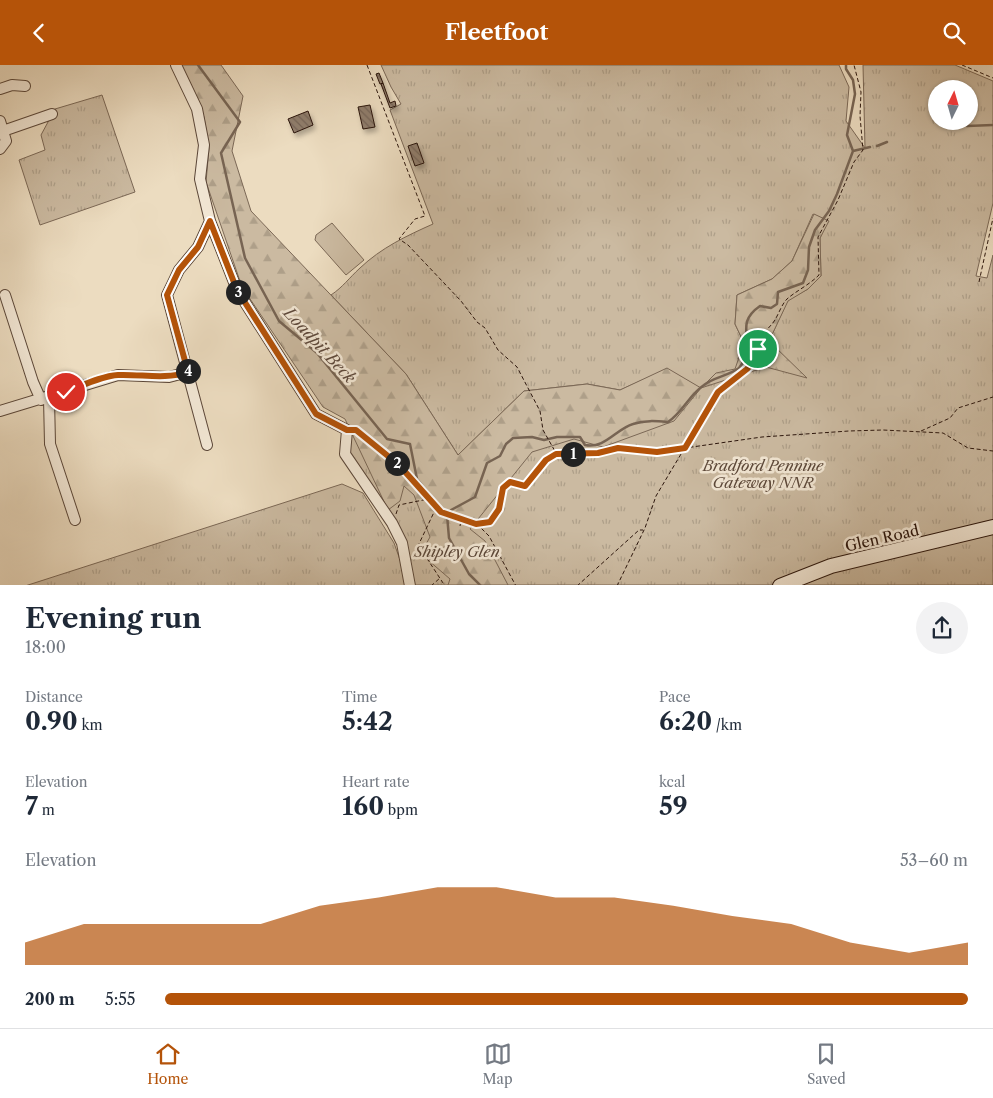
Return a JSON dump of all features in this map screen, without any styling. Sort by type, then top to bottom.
[{"type":"street","points":[[176,65],[197,109],[204,145],[200,179],[210,221],[237,290],[316,414],[347,430],[345,454],[387,515],[402,543],[410,585]]},
{"type":"street","points":[[0,89],[12,85],[25,87]]},
{"type":"street","points":[[0,149],[6,141],[2,126],[52,114]]},
{"type":"street","points":[[207,445],[167,295],[179,270],[198,247],[210,221]]},
{"type":"street","points":[[4,295],[33,382],[45,399],[50,444],[75,520]]},
{"type":"street","points":[[0,411],[45,399],[101,379],[118,375],[169,377],[188,372]]},
{"type":"street","name":"Glen Road","points":[[780,585],[831,566],[993,527]]},
{"type":"path","points":[[367,65],[394,131],[425,216],[415,219],[399,239],[408,245],[461,301],[484,328],[498,349],[517,367],[540,411],[543,431],[556,454]]},
{"type":"path","points":[[617,585],[644,531],[656,496],[718,392],[758,357],[762,332],[774,322],[787,299],[802,290],[819,275],[818,237],[838,200],[854,162],[863,150],[860,116],[861,92],[854,65]]},
{"type":"path","points":[[962,65],[993,78]]},
{"type":"path","points":[[979,283],[993,218]]},
{"type":"path","points":[[920,432],[950,418],[958,408],[993,397]]},
{"type":"path","points":[[347,430],[356,430],[399,465],[441,512],[476,524],[490,536],[516,585]]},
{"type":"path","points":[[476,524],[490,522],[499,509],[503,488],[510,482],[525,486],[546,460],[556,454],[598,453],[618,448],[657,452],[762,437],[839,431],[883,430],[943,433],[968,448],[993,451]]},
{"type":"path","points":[[387,515],[396,516],[399,505],[429,499]]},
{"type":"path","points":[[436,507],[417,548],[445,585]]},
{"type":"path","points":[[460,526],[461,519]]},
{"type":"path","points":[[577,585],[639,530],[644,531]]},
{"type":"path","points":[[431,585],[440,578]]},
{"type":"green space","name":"Shipley Glen","points":[[179,65],[221,65],[243,96],[232,151],[251,211],[406,374],[458,455],[524,391],[587,384],[620,390],[667,368],[701,388],[674,421],[603,447],[574,439],[532,452],[470,529],[485,541],[508,585],[448,585],[450,579],[428,560],[426,544],[430,537],[414,495],[404,486],[400,501],[388,510],[345,419],[323,407],[242,287],[206,182],[209,148],[204,117]]},
{"type":"green space","points":[[381,65],[839,65],[849,87],[846,121],[865,148],[863,65],[955,65],[993,81],[993,203],[976,276],[987,278],[993,255],[993,585],[412,585],[408,561],[349,457],[351,434],[353,433],[395,465],[506,456],[700,388],[667,369],[620,390],[587,384],[524,391],[458,455],[406,374],[331,295],[376,254],[433,224],[390,110],[401,104]],"holes":[[[813,214],[828,221],[820,238],[821,276],[808,289],[788,300],[769,341],[804,376],[738,359],[744,343],[735,324],[737,295],[772,279],[792,261]]]},
{"type":"green space","points":[[102,95],[135,192],[40,225],[19,160],[45,150],[41,135],[55,109]]},
{"type":"green space","points":[[814,214],[829,221],[820,238],[821,276],[808,289],[788,301],[769,341],[807,378],[766,367],[701,388],[716,373],[735,369],[744,343],[735,324],[737,295],[772,279],[792,261]]},
{"type":"green space","points":[[332,223],[364,260],[346,275],[315,240],[316,235]]},
{"type":"green space","points":[[342,484],[363,493],[394,543],[404,571],[405,585],[28,585]]},
{"type":"building","points":[[379,73],[383,83],[380,84],[376,74]]},
{"type":"building","points":[[383,83],[390,103],[395,101],[396,106],[390,108],[381,84]]},
{"type":"building","points":[[370,105],[375,127],[363,129],[358,107]]},
{"type":"building","points":[[308,111],[313,125],[294,133],[288,119]]},
{"type":"building","points":[[417,143],[424,163],[415,166],[408,146]]},
{"type":"waterway","name":"Loadpit Beck","points":[[198,65],[240,122],[221,153],[245,258],[279,321],[317,353],[387,439],[410,444],[417,479],[447,515],[449,538],[469,574],[480,585]]},
{"type":"waterway","points":[[447,515],[451,510],[475,497],[487,463],[500,456],[506,444],[513,438],[532,437],[544,440],[557,437],[580,437],[585,445],[599,444],[633,424],[646,421],[668,422],[704,385],[739,368],[745,359],[747,350],[747,320],[752,313],[760,306],[771,308],[777,304],[778,292],[803,283],[808,270],[809,247],[815,230],[829,211],[853,151],[847,135],[855,94],[853,80],[846,69],[846,65]]},
{"type":"waterway","points":[[978,126],[993,125]]},
{"type":"waterway","points":[[877,146],[887,142]]},
{"type":"waterway","points":[[853,151],[870,147]]},
{"type":"route","points":[[66,392],[118,375],[169,377],[188,372],[167,295],[179,270],[198,247],[210,221],[237,290],[316,414],[347,430],[356,430],[399,465],[441,512],[476,524],[490,522],[499,509],[503,488],[510,482],[525,486],[546,460],[556,454],[598,453],[618,448],[657,452],[685,448],[718,392],[747,369],[759,356],[758,349]]},
{"type":"park label","name":"Bradford Pennine Gateway NNR","points":[[763,474]]}]
